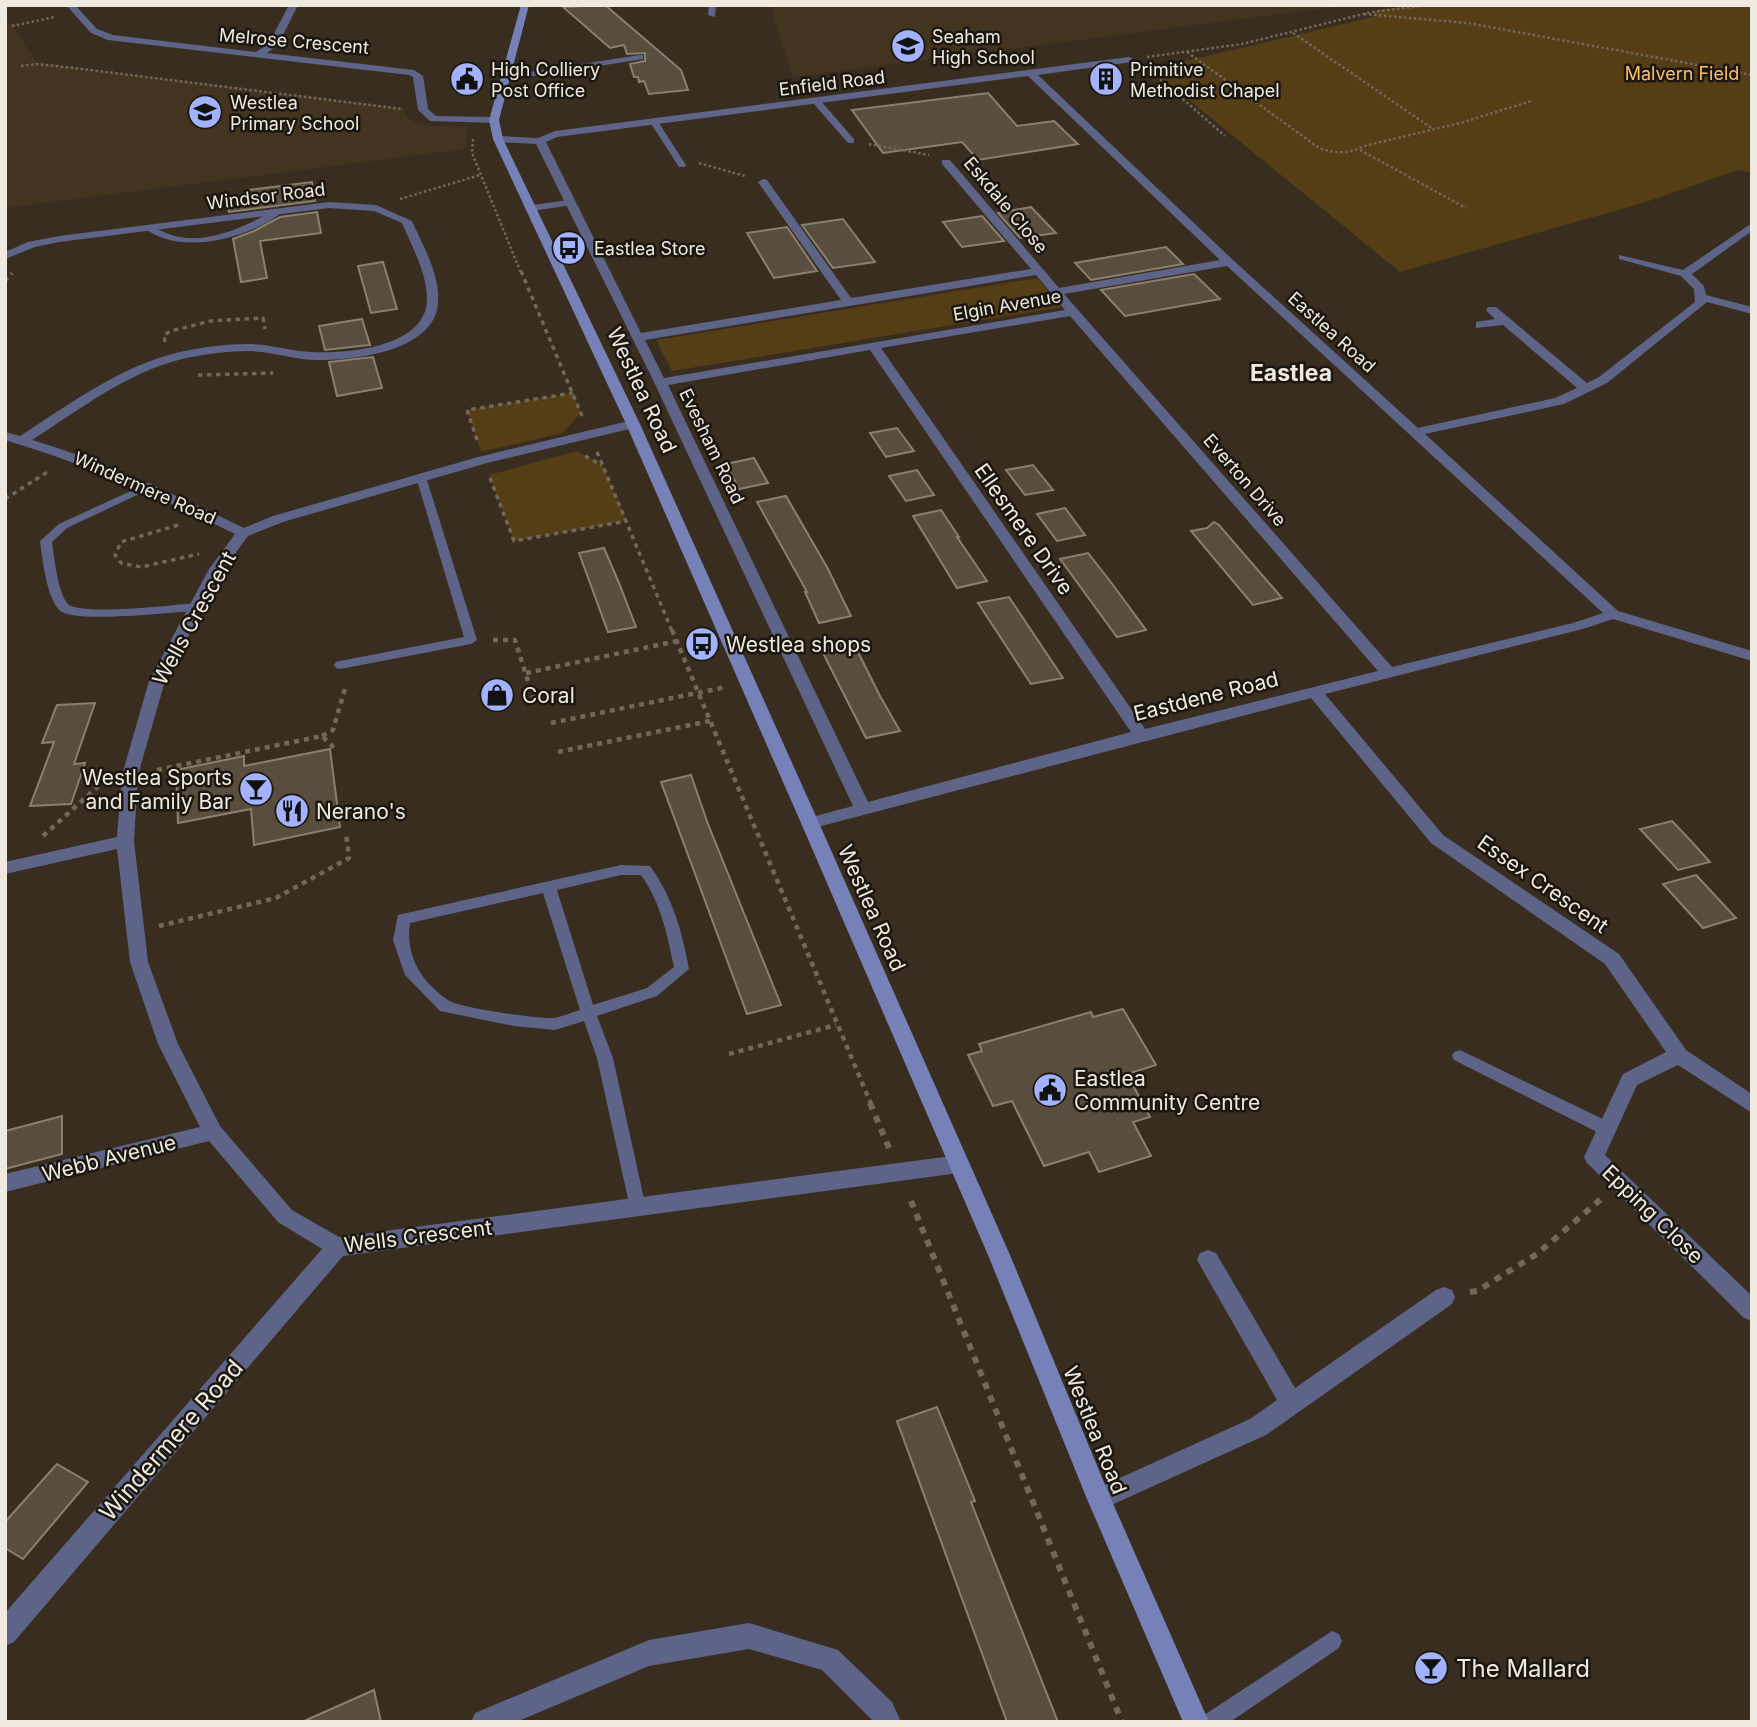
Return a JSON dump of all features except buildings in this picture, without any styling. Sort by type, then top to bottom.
[{"type":"main road","points":[[494,120],[525,5]]},
{"type":"main road","name":"Westlea Road","points":[[494,120],[498,139],[633,424],[810,823],[959,1164],[1099,1499],[1196,1722]]},
{"type":"street","points":[[256,56],[273,46],[294,5]]},
{"type":"street","name":"Melrose Crescent","points":[[73,9],[94,31],[111,38],[411,72],[418,76],[421,85],[423,110]]},
{"type":"street","name":"Enfield Road","points":[[540,141],[555,134],[1129,60]]},
{"type":"street","name":"Eastlea Road","points":[[1031,73],[1229,262],[1613,614]]},
{"type":"street","points":[[423,110],[434,119],[494,120]]},
{"type":"street","points":[[498,139],[540,141]]},
{"type":"street","name":"Evesham Road","points":[[540,141],[660,382],[863,808]]},
{"type":"street","name":"Eskdale Close","points":[[946,162],[1039,271]]},
{"type":"street","points":[[763,182],[848,302]]},
{"type":"street","name":"Windsor Road","points":[[5,256],[32,244],[148,228],[329,205],[376,208],[407,221],[433,292],[432,307],[427,318],[406,340],[385,348],[334,356],[246,348],[181,355],[137,370],[21,441]]},
{"type":"street","points":[[1685,274],[1752,226]]},
{"type":"street","points":[[1417,432],[1559,401],[1586,389],[1603,380],[1701,303],[1700,288],[1685,274],[1623,257]]},
{"type":"street","points":[[1056,292],[1229,262]]},
{"type":"street","name":"Elgin Avenue","points":[[638,338],[1039,271],[1073,312]]},
{"type":"street","points":[[1701,297],[1752,311]]},
{"type":"street","points":[[1492,310],[1586,389]]},
{"type":"street","name":"Elgin Avenue","points":[[660,382],[1073,312]]},
{"type":"street","name":"Everton Drive","points":[[1073,312],[1388,673]]},
{"type":"street","points":[[1480,325],[1505,321]]},
{"type":"street","name":"Ellesmere Drive","points":[[873,346],[1141,735]]},
{"type":"street","name":"Wells Crescent","points":[[633,424],[483,460],[278,519],[243,533],[225,556],[157,681],[130,775],[125,841],[134,931],[139,962],[168,1044],[213,1132],[285,1216],[337,1248],[959,1164]]},
{"type":"street","name":"Windermere Road","points":[[5,436],[73,456],[148,486],[243,533]]},
{"type":"street","points":[[1613,614],[1752,656]]},
{"type":"street","name":"Eastdene Road","points":[[810,823],[1141,735],[1578,626],[1613,614]]},
{"type":"street","name":"Essex Crescent","points":[[1315,692],[1377,771],[1437,839],[1612,959],[1679,1055],[1752,1105]]},
{"type":"street","points":[[7,868],[125,841]]},
{"type":"street","name":"Epping Close","points":[[1679,1055],[1630,1080],[1594,1157],[1752,1311]]},
{"type":"street","name":"Webb Avenue","points":[[5,1183],[213,1132]]},
{"type":"street","name":"Windermere Road","points":[[5,1633],[337,1248]]},
{"type":"street","points":[[1208,1260],[1291,1402]]},
{"type":"street","points":[[1099,1499],[1258,1427],[1444,1297]]},
{"type":"street","points":[[484,1722],[649,1653],[749,1636],[829,1659],[883,1711],[888,1722]]},
{"type":"lane","points":[[712,15],[713,5]]},
{"type":"lane","points":[[507,76],[640,57]]},
{"type":"lane","points":[[816,101],[850,141]]},
{"type":"lane","points":[[654,122],[680,162]]},
{"type":"lane","points":[[532,208],[569,203]]},
{"type":"lane","points":[[148,228],[167,238],[203,240],[249,227],[280,211]]},
{"type":"lane","points":[[203,240],[203,252]]},
{"type":"lane","points":[[345,664],[471,640],[421,477]]},
{"type":"lane","points":[[148,486],[64,526],[46,541],[46,555],[60,602],[66,610],[92,614],[196,607]]},
{"type":"lane","points":[[621,870],[645,870],[662,891],[682,969],[652,992],[555,1024],[514,1020],[445,1007],[412,975],[400,940],[403,919],[549,888],[621,870]]},
{"type":"lane","points":[[549,888],[605,1058],[638,1208]]},
{"type":"lane","points":[[1460,1056],[1607,1129]]},
{"type":"lane","points":[[1211,1722],[1332,1641]]},
{"type":"path","points":[[1387,10],[1398,5]]},
{"type":"path","points":[[1225,136],[1137,58],[1242,44],[1364,14],[1429,5]]},
{"type":"path","points":[[12,26],[73,9]]},
{"type":"path","points":[[1364,14],[1468,23],[1752,75]]},
{"type":"path","points":[[1293,33],[1433,129]]},
{"type":"path","points":[[1187,52],[1318,148],[1337,153],[1360,150],[1364,146],[1531,101]]},
{"type":"path","points":[[21,66],[48,65],[423,110]]},
{"type":"path","points":[[475,120],[472,153],[583,421]]},
{"type":"path","points":[[850,141],[927,154],[946,162]]},
{"type":"path","points":[[1360,150],[1466,208]]},
{"type":"path","points":[[680,162],[763,182]]},
{"type":"path","points":[[376,208],[415,193],[480,175]]},
{"type":"path","points":[[188,376],[282,372]]},
{"type":"path","points":[[573,393],[467,410],[514,541],[627,521]]},
{"type":"path","points":[[596,448],[893,1158]]},
{"type":"path","points":[[5,499],[73,456]]},
{"type":"path","points":[[209,516],[121,542],[115,555],[124,566],[136,567],[196,554],[225,556]]},
{"type":"path","points":[[471,640],[515,640],[534,700]]},
{"type":"path","points":[[526,673],[677,641]]},
{"type":"path","points":[[7,868],[106,779],[322,736],[333,730],[345,664]]},
{"type":"path","points":[[551,723],[747,682]]},
{"type":"path","points":[[558,752],[710,721]]},
{"type":"path","points":[[322,736],[336,750]]},
{"type":"path","points":[[134,931],[276,898],[349,858],[346,832]]},
{"type":"path","points":[[729,1054],[836,1025]]},
{"type":"path","points":[[1444,1297],[1477,1292],[1537,1254],[1591,1205],[1623,1185]]},
{"type":"path","points":[[911,1201],[1122,1722]]},
{"type":"shaded area","name":"Seaham High School","points":[[774,5],[1351,5],[793,77],[772,15]]},
{"type":"shaded area","name":"Westlea Primary School","points":[[5,20],[8,20],[37,62],[404,108],[406,116],[415,123],[467,127],[466,149],[5,208]]},
{"type":"green space","name":"Malvern Field","points":[[1418,5],[1752,5],[1752,173],[1738,170],[1646,202],[1400,272],[1151,69],[1373,17],[1376,10]]},
{"type":"green space","points":[[1037,278],[1062,307],[672,371],[656,340]]},
{"type":"green space","points":[[573,393],[581,412],[563,433],[481,452],[467,410]]},
{"type":"green space","points":[[577,451],[603,466],[627,521],[514,541],[489,475]]},
{"type":"place","name":"Seaham High School","points":[[908,46]]},
{"type":"place","name":"High Colliery Post Office","points":[[467,79]]},
{"type":"place","name":"Primitive Methodist Chapel","points":[[1106,79]]},
{"type":"place","name":"Westlea Primary School","points":[[205,112]]},
{"type":"place","name":"Eastlea Store","points":[[569,248]]},
{"type":"place","name":"Westlea shops","points":[[702,644]]},
{"type":"place","name":"Coral","points":[[497,695]]},
{"type":"place","name":"Westlea Sports and Family Bar","points":[[256,789]]},
{"type":"place","name":"Nerano's","points":[[292,811]]},
{"type":"place","name":"Eastlea Community Centre","points":[[1050,1090]]},
{"type":"place","name":"The Mallard","points":[[1431,1668]]},
{"type":"district","name":"Eastlea","points":[[1291,373]]}]
